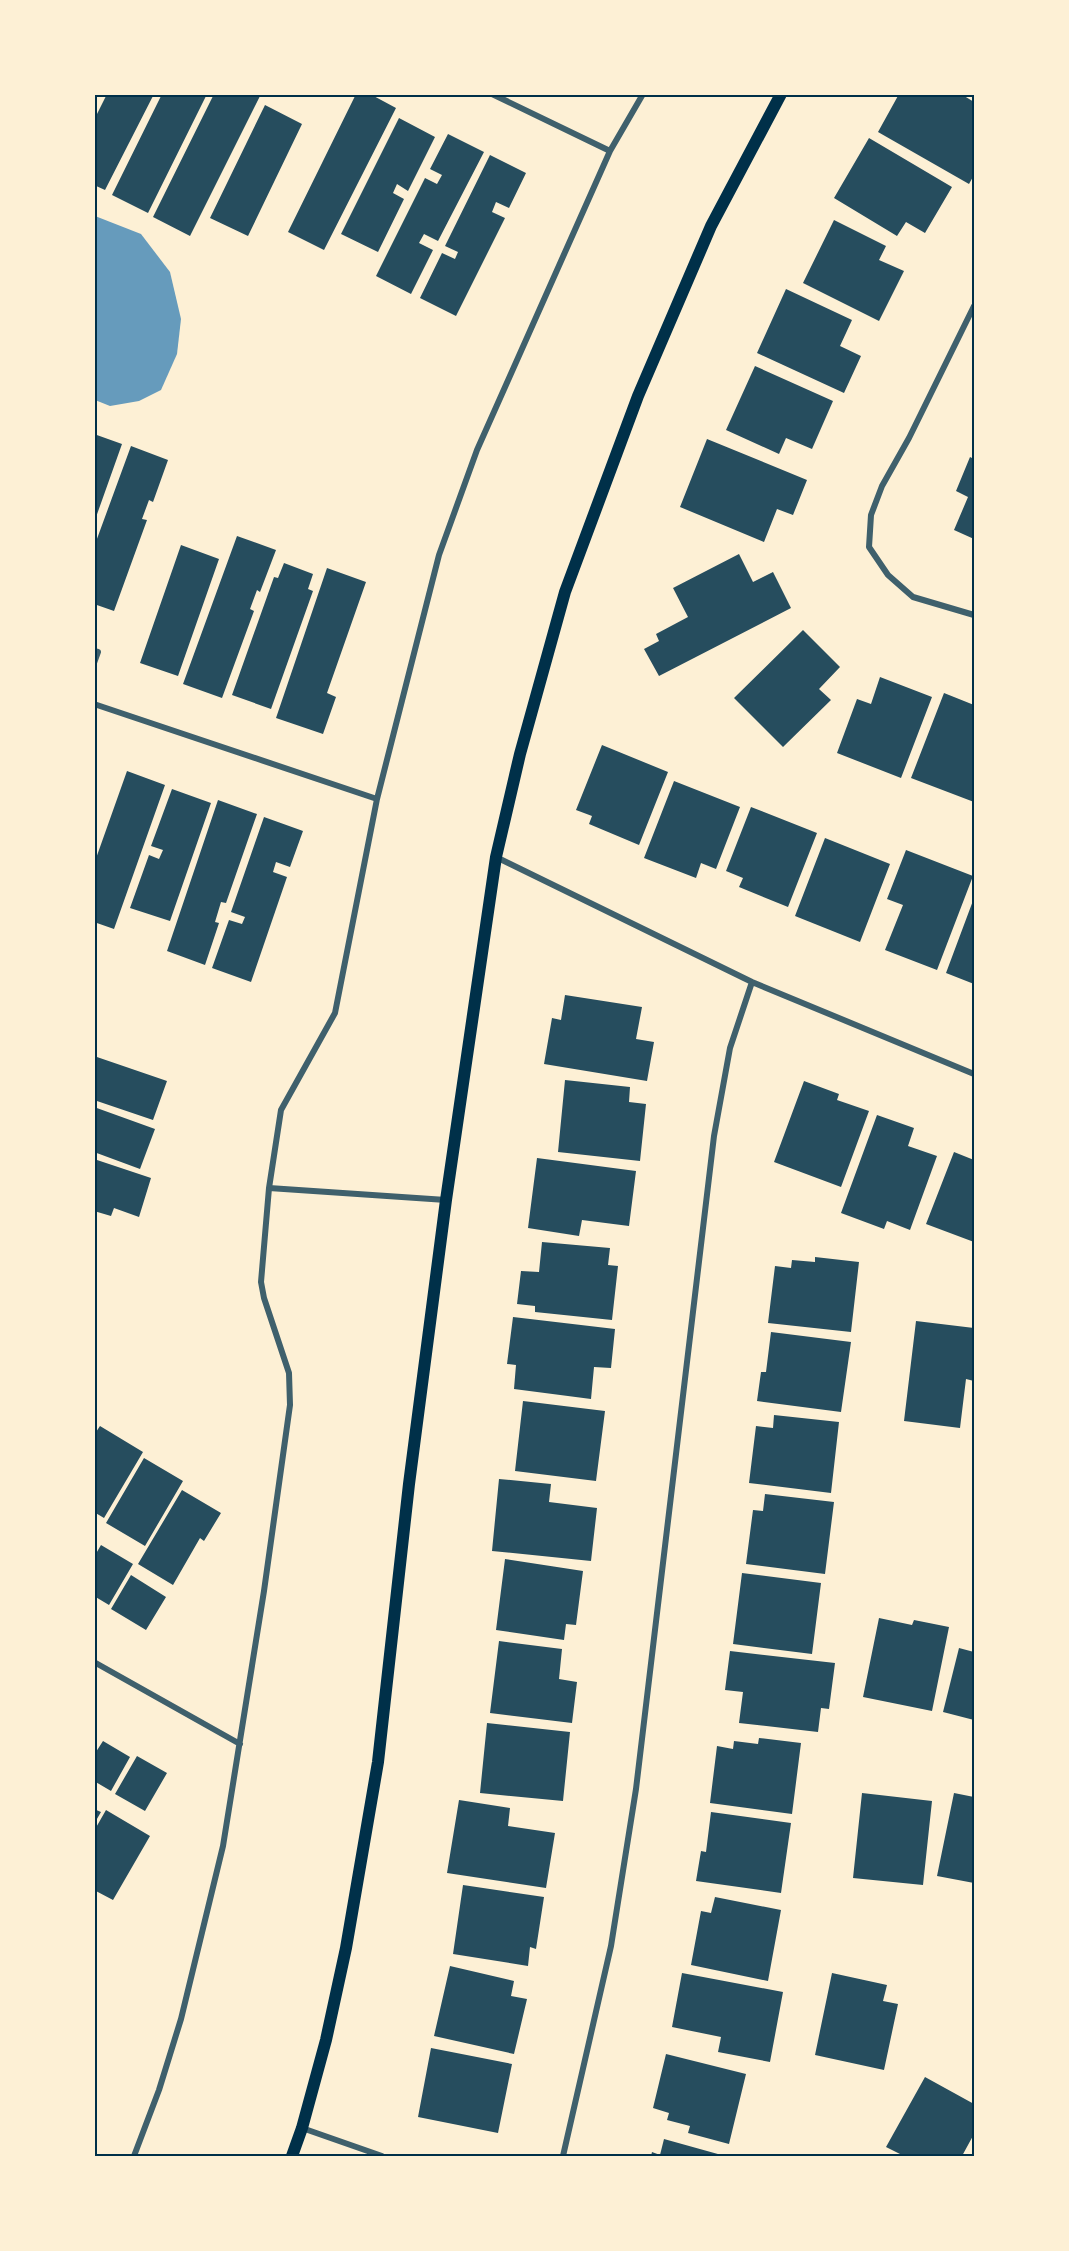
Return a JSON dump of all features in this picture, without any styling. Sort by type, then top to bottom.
[{"type":"main road","points":[[292,2157],[326,2040],[346,1948],[378,1762],[409,1484],[446,1200],[496,857],[520,754],[565,592],[611,464],[711,225],[780,94]]},
{"type":"street","points":[[492,94],[610,151]]},
{"type":"street","points":[[134,2157],[159,2090],[183,2009],[223,1846],[290,1405],[289,1373],[264,1298],[261,1282],[269,1188],[281,1110],[335,1013],[377,799],[439,555],[477,450],[610,151],[642,94]]},
{"type":"street","points":[[975,306],[909,438],[882,486],[871,515],[869,547],[888,575],[914,597],[975,615]]},
{"type":"street","points":[[94,651],[98,652],[94,663]]},
{"type":"street","points":[[94,704],[377,799]]},
{"type":"street","points":[[496,857],[753,982],[975,1074]]},
{"type":"street","points":[[563,2157],[611,1946],[633,1811],[714,1136],[730,1048],[753,982]]},
{"type":"street","points":[[269,1188],[446,1200]]},
{"type":"street","points":[[94,1662],[240,1744]]},
{"type":"street","points":[[302,2127],[382,2157]]},
{"type":"water","points":[[95,216],[141,234],[170,272],[181,319],[177,354],[161,390],[139,401],[110,406],[95,400]]},
{"type":"building","points":[[107,94],[154,94],[105,190],[94,185],[94,120]]},
{"type":"building","points":[[162,94],[207,94],[148,213],[112,195]]},
{"type":"building","points":[[214,94],[260,96],[190,236],[153,217]]},
{"type":"building","points":[[356,94],[370,94],[396,108],[324,250],[288,232]]},
{"type":"building","points":[[899,94],[961,94],[974,102],[974,175],[969,184],[878,132]]},
{"type":"building","points":[[265,105],[302,124],[248,236],[210,218]]},
{"type":"building","points":[[399,118],[435,137],[408,191],[397,184],[393,193],[404,199],[378,252],[341,234]]},
{"type":"building","points":[[448,134],[484,152],[438,241],[424,234],[419,243],[433,250],[411,294],[376,276],[425,178],[437,184],[442,175],[430,169]]},
{"type":"building","points":[[869,138],[952,187],[925,233],[906,222],[897,236],[834,198]]},
{"type":"building","points":[[490,155],[526,173],[509,208],[496,202],[492,212],[505,218],[456,316],[420,298],[442,253],[455,259],[458,252],[445,246]]},
{"type":"building","points":[[834,220],[886,246],[879,260],[904,271],[879,321],[803,283]]},
{"type":"building","points":[[786,289],[852,320],[840,346],[861,356],[844,393],[757,353]]},
{"type":"building","points":[[755,366],[833,401],[812,449],[786,438],[779,454],[726,430]]},
{"type":"building","points":[[94,434],[122,444],[95,520],[94,520]]},
{"type":"building","points":[[707,439],[807,480],[793,515],[777,509],[764,542],[680,507]]},
{"type":"building","points":[[131,446],[168,460],[153,502],[149,500],[142,519],[147,520],[114,611],[94,604],[94,547]]},
{"type":"building","points":[[970,457],[974,459],[974,539],[954,530],[968,497],[956,491]]},
{"type":"building","points":[[237,536],[276,550],[260,592],[257,590],[250,609],[254,611],[222,698],[183,684]]},
{"type":"building","points":[[181,545],[219,559],[178,676],[140,663]]},
{"type":"building","points":[[739,554],[753,582],[773,572],[791,608],[659,676],[644,649],[659,641],[656,634],[688,617],[673,588]]},
{"type":"building","points":[[284,563],[313,574],[308,589],[313,591],[271,709],[232,695],[274,577],[278,578]]},
{"type":"building","points":[[327,568],[366,582],[327,693],[336,697],[323,734],[276,718]]},
{"type":"building","points":[[803,630],[840,667],[819,689],[831,700],[783,747],[734,698]]},
{"type":"building","points":[[880,677],[932,697],[901,778],[837,753],[857,699],[871,704]]},
{"type":"building","points":[[944,693],[974,705],[974,802],[911,778]]},
{"type":"building","points":[[602,745],[668,772],[639,845],[589,824],[592,816],[576,810]]},
{"type":"building","points":[[127,771],[165,785],[114,929],[94,922],[94,864]]},
{"type":"building","points":[[674,781],[740,807],[716,869],[701,863],[696,878],[644,858]]},
{"type":"building","points":[[172,789],[211,803],[170,921],[130,908],[149,855],[159,859],[163,850],[151,846]]},
{"type":"building","points":[[218,800],[257,814],[226,903],[221,902],[215,922],[219,923],[205,965],[167,951]]},
{"type":"building","points":[[751,807],[817,833],[788,907],[739,887],[743,878],[726,871]]},
{"type":"building","points":[[264,817],[303,831],[290,867],[276,862],[273,872],[287,877],[251,982],[212,968],[229,920],[242,924],[245,917],[231,912]]},
{"type":"building","points":[[825,838],[890,864],[860,942],[795,916]]},
{"type":"building","points":[[906,850],[973,876],[937,970],[885,950],[903,905],[887,899]]},
{"type":"building","points":[[974,898],[974,984],[946,973]]},
{"type":"building","points":[[565,995],[642,1007],[636,1039],[654,1042],[647,1081],[544,1064],[552,1018],[561,1020]]},
{"type":"building","points":[[94,1056],[167,1081],[153,1120],[94,1100]]},
{"type":"building","points":[[565,1080],[630,1087],[629,1102],[646,1104],[640,1161],[558,1152]]},
{"type":"building","points":[[804,1081],[839,1094],[837,1100],[869,1111],[841,1187],[774,1162]]},
{"type":"building","points":[[94,1107],[155,1129],[140,1169],[94,1152]]},
{"type":"building","points":[[877,1115],[914,1128],[908,1146],[937,1156],[910,1230],[887,1221],[884,1229],[841,1213]]},
{"type":"building","points":[[954,1152],[974,1160],[974,1242],[926,1224]]},
{"type":"building","points":[[537,1158],[636,1171],[629,1226],[582,1220],[579,1236],[528,1228]]},
{"type":"building","points":[[94,1159],[151,1178],[139,1217],[114,1208],[111,1216],[94,1211]]},
{"type":"building","points":[[542,1242],[610,1248],[608,1265],[618,1266],[612,1320],[535,1312],[535,1306],[517,1304],[521,1271],[539,1272]]},
{"type":"building","points":[[815,1257],[859,1262],[851,1332],[768,1323],[775,1266],[791,1268],[792,1260],[815,1262]]},
{"type":"building","points":[[513,1317],[615,1329],[611,1368],[594,1367],[591,1399],[514,1389],[516,1365],[507,1364]]},
{"type":"building","points":[[916,1321],[974,1328],[974,1381],[966,1379],[960,1428],[904,1421]]},
{"type":"building","points":[[771,1332],[851,1342],[841,1412],[757,1401],[761,1372],[766,1372]]},
{"type":"building","points":[[523,1401],[605,1411],[596,1481],[515,1471]]},
{"type":"building","points":[[774,1415],[839,1422],[831,1493],[749,1483],[756,1426],[773,1428]]},
{"type":"building","points":[[100,1426],[143,1452],[104,1518],[94,1512],[94,1435]]},
{"type":"building","points":[[144,1458],[183,1481],[145,1546],[106,1523]]},
{"type":"building","points":[[499,1479],[551,1484],[549,1502],[597,1508],[591,1561],[492,1551]]},
{"type":"building","points":[[182,1490],[221,1513],[204,1541],[200,1538],[173,1585],[138,1564]]},
{"type":"building","points":[[765,1494],[834,1502],[825,1574],[746,1564],[753,1510],[763,1511]]},
{"type":"building","points":[[101,1545],[133,1564],[109,1605],[94,1596],[94,1557]]},
{"type":"building","points":[[505,1559],[583,1571],[576,1625],[566,1624],[564,1640],[496,1630]]},
{"type":"building","points":[[742,1573],[821,1583],[812,1654],[733,1644]]},
{"type":"building","points":[[131,1575],[166,1597],[146,1630],[111,1609]]},
{"type":"building","points":[[879,1618],[912,1625],[914,1620],[949,1627],[932,1711],[863,1697]]},
{"type":"building","points":[[499,1641],[562,1649],[559,1679],[577,1682],[572,1723],[490,1713]]},
{"type":"building","points":[[959,1648],[974,1652],[974,1720],[943,1712]]},
{"type":"building","points":[[730,1651],[835,1663],[829,1709],[821,1708],[818,1732],[739,1723],[743,1692],[725,1690]]},
{"type":"building","points":[[487,1723],[570,1732],[563,1801],[480,1793]]},
{"type":"building","points":[[759,1738],[801,1743],[792,1814],[710,1803],[717,1746],[733,1749],[734,1741],[758,1744]]},
{"type":"building","points":[[103,1741],[130,1757],[111,1791],[94,1781],[94,1755]]},
{"type":"building","points":[[137,1756],[167,1773],[145,1811],[115,1794]]},
{"type":"building","points":[[862,1793],[932,1801],[923,1885],[853,1878]]},
{"type":"building","points":[[954,1793],[974,1797],[974,1883],[937,1876]]},
{"type":"building","points":[[459,1800],[510,1808],[508,1826],[555,1833],[546,1888],[447,1873]]},
{"type":"building","points":[[94,1809],[101,1812],[94,1824]]},
{"type":"building","points":[[106,1810],[150,1836],[113,1900],[94,1890],[94,1831]]},
{"type":"building","points":[[711,1812],[791,1823],[781,1893],[696,1881],[701,1851],[706,1852]]},
{"type":"building","points":[[463,1885],[544,1897],[536,1949],[530,1947],[528,1966],[453,1954]]},
{"type":"building","points":[[715,1897],[781,1910],[768,1981],[691,1965],[701,1911],[711,1913]]},
{"type":"building","points":[[450,1966],[514,1981],[511,1996],[527,1999],[514,2054],[434,2036]]},
{"type":"building","points":[[682,1973],[783,1992],[770,2062],[718,2052],[721,2037],[672,2027]]},
{"type":"building","points":[[832,1973],[887,1985],[883,2001],[898,2004],[884,2070],[815,2055]]},
{"type":"building","points":[[431,2048],[512,2064],[498,2133],[418,2117]]},
{"type":"building","points":[[666,2054],[746,2074],[729,2144],[688,2133],[690,2126],[667,2120],[669,2113],[653,2108]]},
{"type":"building","points":[[925,2077],[974,2104],[974,2134],[962,2156],[904,2156],[886,2147]]},
{"type":"building","points":[[664,2139],[725,2156],[651,2156],[652,2152],[660,2155]]}]
